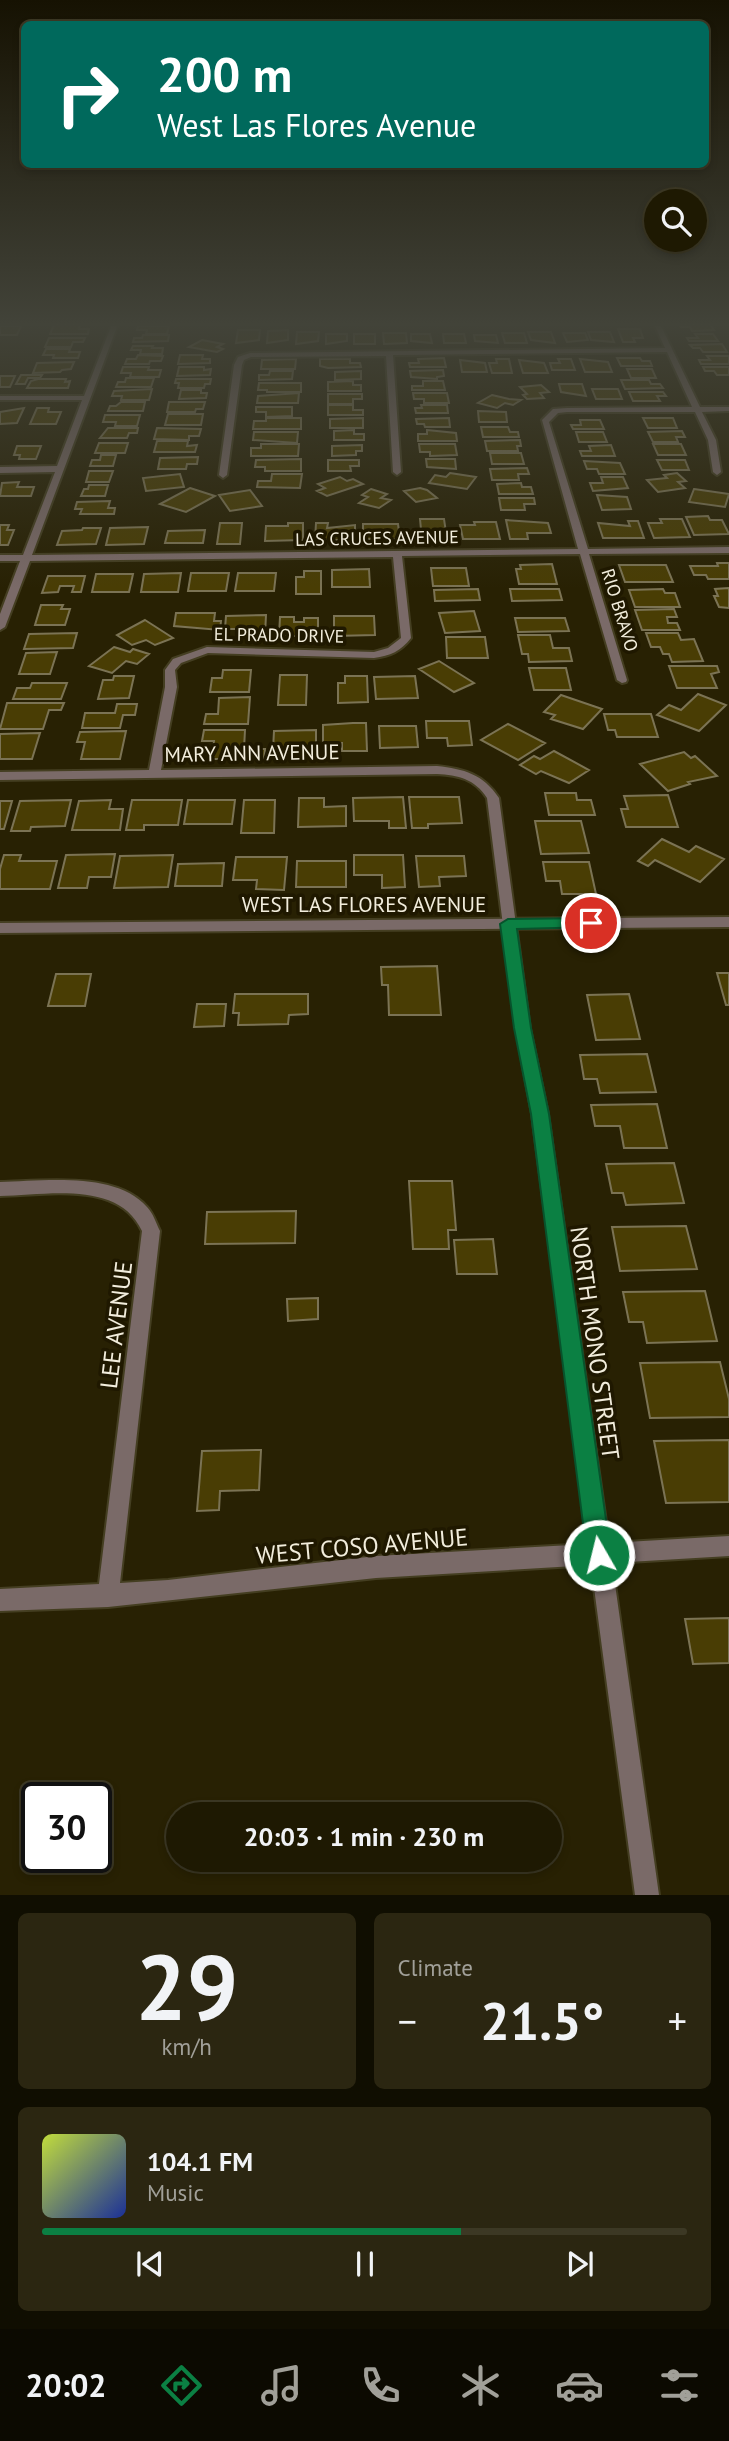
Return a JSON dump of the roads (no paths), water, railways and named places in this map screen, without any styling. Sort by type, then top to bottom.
[{"type":"street","points":[[0,627],[82,412]]},
{"type":"street","points":[[223,475],[232,412]]},
{"type":"street","points":[[393,412],[397,472]]},
{"type":"street","name":"RIO BRAVO","points":[[558,412],[549,415],[545,422],[622,680]]},
{"type":"street","points":[[700,412],[712,440],[717,472]]},
{"type":"street","points":[[0,470],[60,470]]},
{"type":"street","name":"LAS CRUCES AVENUE","points":[[0,558],[729,550]]},
{"type":"street","name":"EL PRADO DRIVE","points":[[154,774],[171,687],[170,670],[177,661],[191,654],[225,650],[374,655],[388,653],[399,647],[406,638],[397,552]]},
{"type":"street","name":"MARY ANN AVENUE","points":[[0,775],[437,770],[471,775],[482,781],[493,798]]},
{"type":"street","name":"NORTH MONO STREET","points":[[493,798],[508,924],[523,1028],[540,1114],[647,1895]]},
{"type":"street","name":"WEST LAS FLORES AVENUE","points":[[0,928],[729,922]]},
{"type":"street","name":"LEE AVENUE","points":[[0,1189],[106,1190],[124,1196],[148,1218],[151,1231],[108,1596]]},
{"type":"street","name":"WEST COSO AVENUE","points":[[0,1600],[108,1596],[376,1567],[729,1546]]}]
